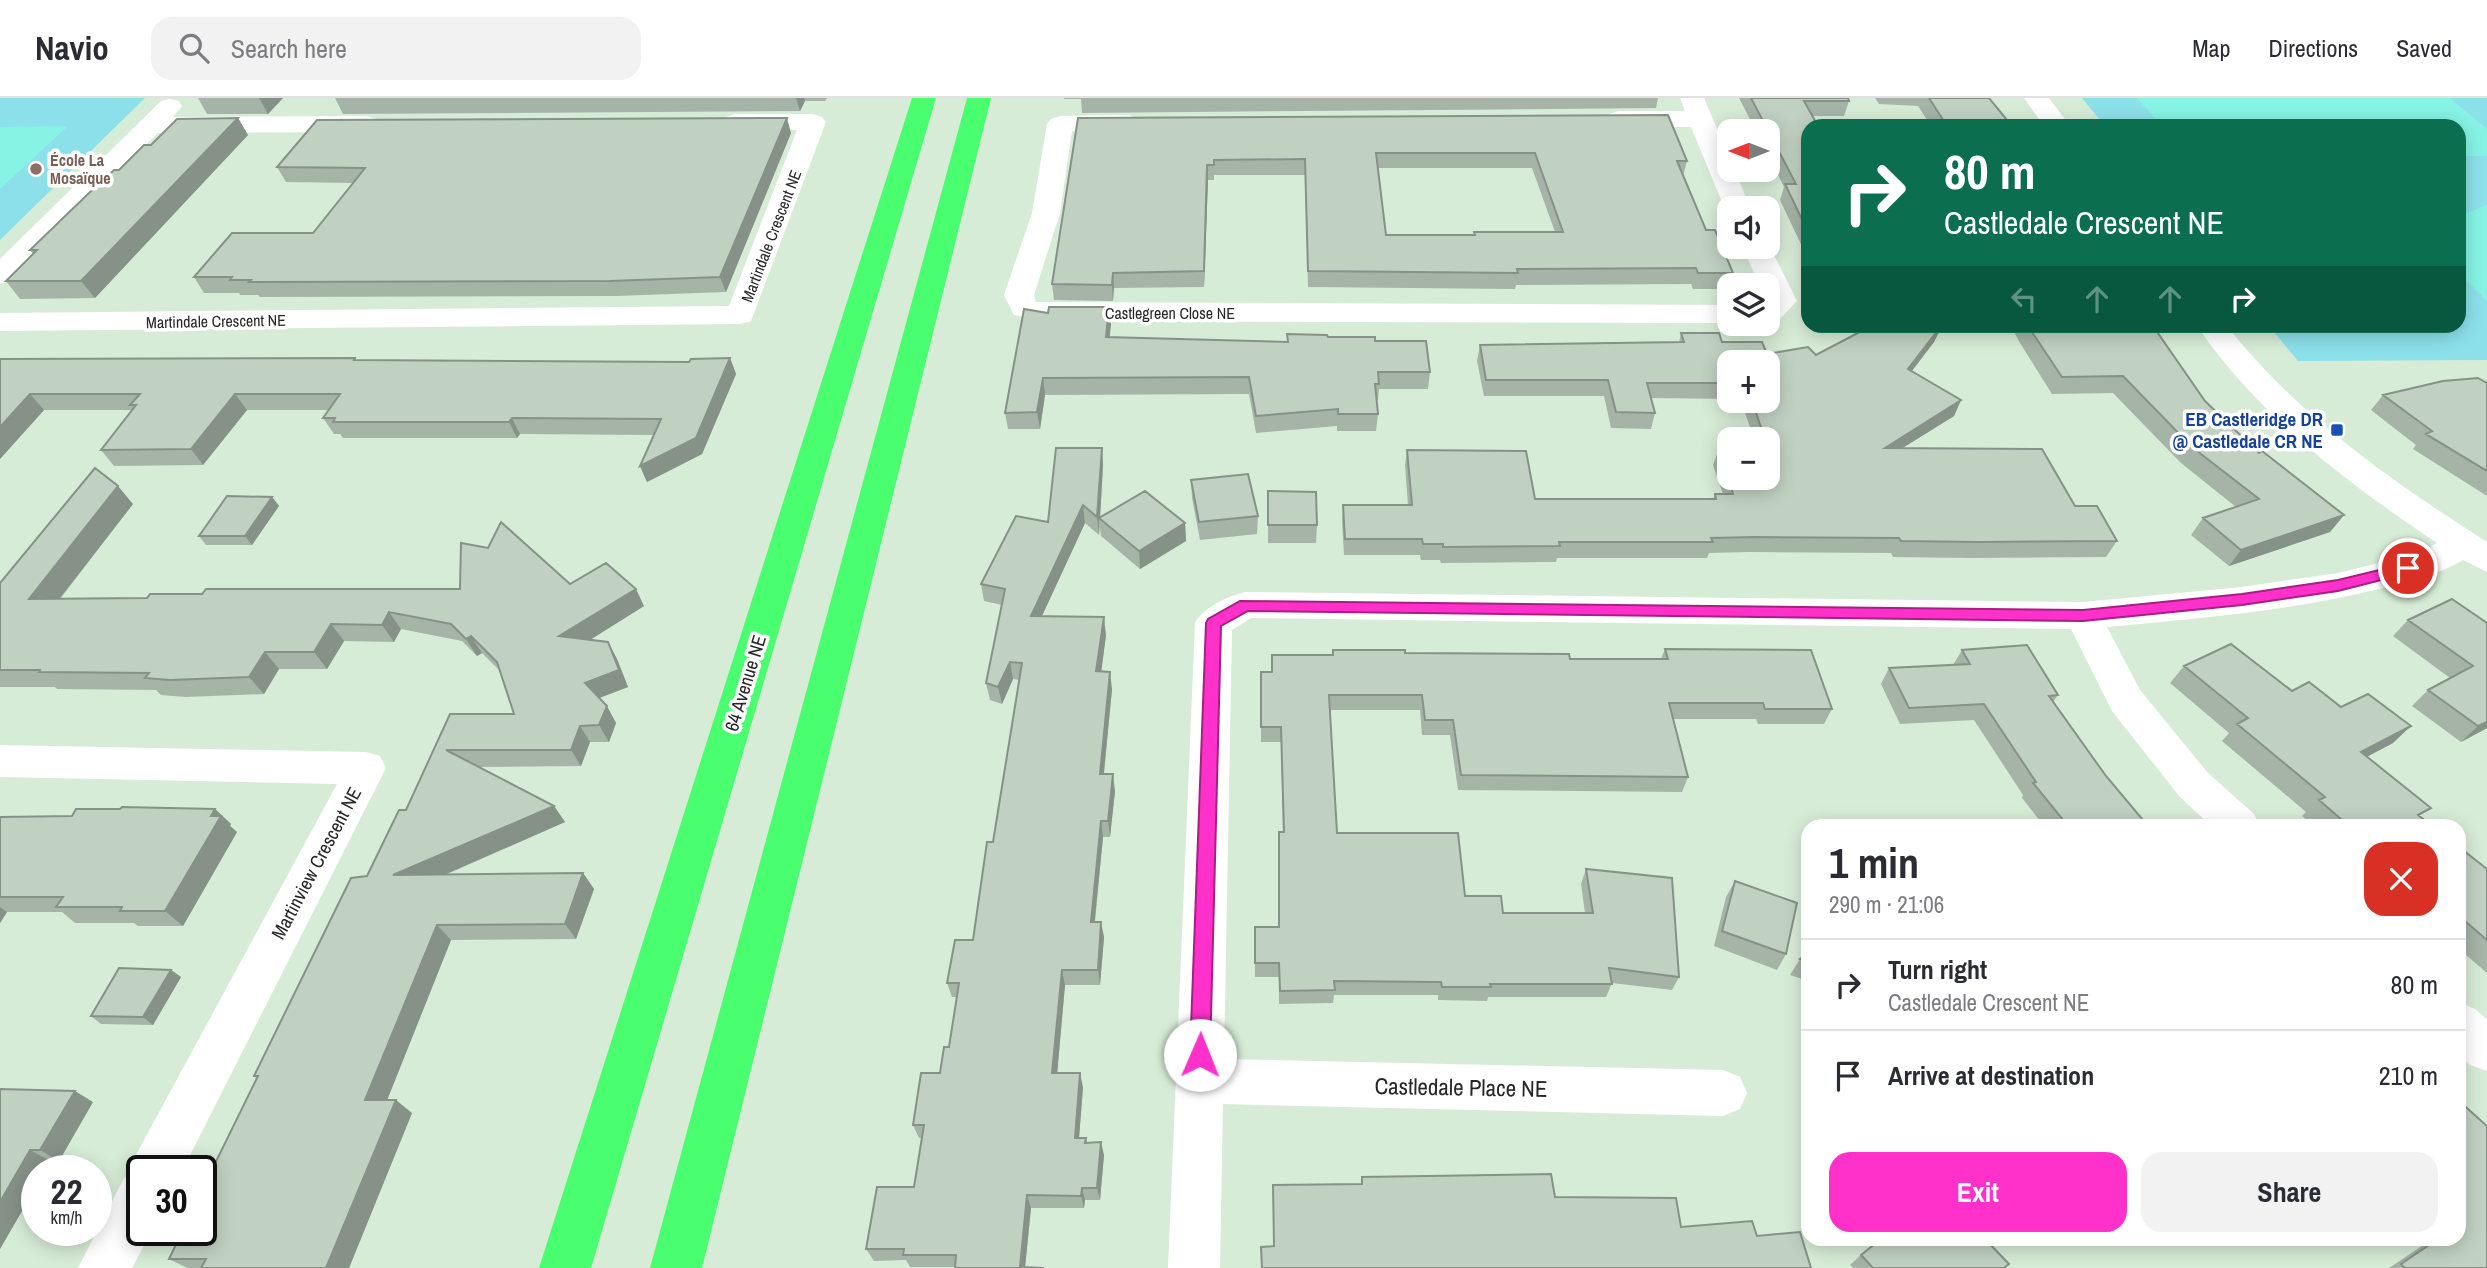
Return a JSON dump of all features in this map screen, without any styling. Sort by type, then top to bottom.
[{"type":"main road","name":"64 Avenue NE","points":[[565,1268],[924,98]]},
{"type":"main road","points":[[676,1268],[979,98]]},
{"type":"street","points":[[0,275],[178,98]]},
{"type":"street","points":[[2036,98],[2052,119]]},
{"type":"street","points":[[1589,120],[1696,108],[1732,196]]},
{"type":"street","name":"Martindale Crescent NE","points":[[0,322],[740,315],[813,122],[704,122]]},
{"type":"street","name":"Castlegreen Close NE","points":[[1157,123],[1060,124],[1046,213],[1019,295],[1024,309],[1062,313],[1717,314]]},
{"type":"street","points":[[152,125],[388,124]]},
{"type":"street","points":[[2217,333],[2248,372],[2314,436],[2417,514],[2475,551]]},
{"type":"street","points":[[1194,1268],[1214,623],[1245,605],[2083,616],[2242,600],[2338,586],[2475,551]]},
{"type":"street","points":[[2083,616],[2126,700],[2194,785],[2231,819]]},
{"type":"street","name":"Martinview Crescent NE","points":[[0,761],[366,768],[163,1155]]},
{"type":"street","points":[[2466,1030],[2487,1049]]},
{"type":"street","name":"Castledale Place NE","points":[[1199,1081],[1723,1093]]},
{"type":"street","points":[[104,1268],[126,1226]]},
{"type":"shaded area","name":"École La Mosaïque","points":[[0,98],[145,98],[0,240]]},
{"type":"shaded area","points":[[2082,98],[2487,98],[2487,360],[2298,361],[2275,333],[2466,333],[2466,119],[2099,119]]},
{"type":"shaded area","points":[[2137,98],[2450,98],[2487,129],[2487,156],[2466,156],[2466,119],[2156,119]]},
{"type":"shaded area","points":[[68,126],[0,189],[0,127]]},
{"type":"shaded area","points":[[2487,205],[2487,301],[2466,280],[2466,213]]},
{"type":"building","points":[[1751,98],[1848,98],[1849,101],[1804,101],[1814,119],[1801,119],[1801,217],[1785,184],[1796,184],[1780,153],[1780,119],[1762,119]]},
{"type":"building","points":[[1929,98],[1989,98],[2006,119],[1942,119]]},
{"type":"building","points":[[1668,115],[1687,161],[1677,161],[1706,230],[1715,230],[1717,235],[1717,259],[1727,259],[1733,273],[1698,273],[1696,268],[1517,269],[1518,273],[1308,271],[1305,159],[1214,160],[1214,165],[1207,165],[1204,271],[1113,273],[1112,285],[1052,284],[1078,118]],"holes":[[[1376,153],[1535,153],[1563,232],[1386,235]]]},
{"type":"building","points":[[238,118],[81,281],[6,281],[37,250],[30,250],[90,192],[114,170],[119,170],[144,145],[151,145],[177,119]]},
{"type":"building","points":[[787,118],[720,277],[609,281],[249,282],[251,280],[230,280],[232,277],[194,277],[232,233],[313,233],[365,168],[277,167],[317,120]]},
{"type":"building","points":[[1049,307],[1109,307],[1106,337],[1288,342],[1287,334],[1375,337],[1375,341],[1426,341],[1430,372],[1378,372],[1379,384],[1375,384],[1378,414],[1338,414],[1338,409],[1256,416],[1249,377],[1043,378],[1037,412],[1005,413],[1024,309],[1048,313]]},
{"type":"building","points":[[1681,333],[1717,333],[1722,342],[1762,342],[1765,350],[1717,350],[1717,383],[1647,383],[1655,413],[1616,412],[1608,380],[1486,380],[1480,345],[1684,342]]},
{"type":"building","points":[[1858,333],[1936,333],[1908,369],[1961,400],[1885,448],[2042,449],[2075,506],[2097,506],[2117,541],[1979,542],[1901,541],[1899,538],[1754,537],[1711,538],[1713,542],[1559,542],[1560,546],[1443,547],[1443,544],[1423,544],[1422,539],[1345,539],[1343,505],[1412,505],[1407,450],[1526,451],[1535,499],[1716,499],[1715,494],[1733,494],[1732,490],[1780,490],[1780,427],[1761,427],[1756,413],[1780,413],[1780,352],[1808,347],[1816,355]]},
{"type":"building","points":[[2033,333],[2158,333],[2205,401],[2259,453],[2262,451],[2344,515],[2241,550],[2203,518],[2259,499],[2192,447],[2123,376],[2062,377]]},
{"type":"building","points":[[355,358],[354,360],[689,362],[691,359],[730,358],[696,438],[640,466],[661,419],[512,418],[509,422],[333,422],[335,418],[323,418],[340,394],[235,394],[191,449],[101,450],[136,405],[130,405],[140,394],[30,394],[0,427],[0,359]]},
{"type":"building","points":[[2478,378],[2487,383],[2487,471],[2426,434],[2432,431],[2383,395],[2443,381]]},
{"type":"building","points":[[1056,448],[1102,448],[1097,517],[1083,505],[1031,616],[1104,617],[1096,671],[1110,672],[1100,774],[1113,774],[1108,821],[1101,821],[1091,922],[1101,922],[1098,970],[1062,970],[1052,1073],[1080,1073],[1075,1138],[1086,1138],[1085,1143],[1101,1142],[1097,1188],[1082,1188],[1081,1196],[1027,1195],[1020,1267],[1044,1268],[955,1268],[956,1255],[903,1255],[904,1249],[866,1249],[877,1187],[914,1187],[924,1125],[913,1125],[921,1073],[940,1073],[944,1047],[949,1047],[959,983],[947,983],[955,940],[973,940],[987,842],[993,842],[1022,663],[1010,662],[998,687],[986,683],[1005,589],[981,584],[1016,516],[1048,522]]},
{"type":"building","points":[[95,468],[118,486],[29,599],[147,598],[150,594],[202,594],[206,589],[460,589],[461,543],[488,548],[501,522],[570,584],[606,563],[636,589],[559,636],[608,642],[619,670],[585,683],[607,706],[599,725],[580,726],[571,750],[446,750],[554,806],[393,875],[583,873],[565,924],[437,925],[365,1100],[396,1100],[326,1268],[201,1268],[206,1259],[169,1259],[175,1246],[217,1246],[217,1159],[258,1076],[254,1076],[351,878],[367,876],[399,810],[406,810],[450,714],[514,714],[497,662],[471,636],[466,639],[451,624],[389,612],[382,625],[331,624],[314,652],[265,652],[249,677],[170,680],[145,678],[149,673],[0,670],[0,583]]},
{"type":"building","points":[[1248,474],[1258,516],[1199,522],[1191,480]]},
{"type":"building","points":[[1145,491],[1185,523],[1139,551],[1099,518]]},
{"type":"building","points":[[1268,491],[1316,492],[1317,525],[1268,525]]},
{"type":"building","points":[[227,496],[272,497],[245,536],[199,536]]},
{"type":"building","points":[[2452,599],[2487,623],[2487,722],[2478,726],[2428,690],[2473,666],[2408,620]]},
{"type":"building","points":[[2231,644],[2292,691],[2309,682],[2341,707],[2368,694],[2411,726],[2361,752],[2431,808],[2418,815],[2423,819],[2341,819],[2319,800],[2325,797],[2237,724],[2248,718],[2184,666]]},
{"type":"building","points":[[2027,645],[2058,695],[2049,696],[2106,776],[2142,819],[2062,819],[2033,783],[2036,782],[1984,704],[1909,708],[1889,668],[1970,664],[1962,650]]},
{"type":"building","points":[[1665,649],[1811,650],[1832,709],[1765,709],[1763,703],[1669,703],[1688,777],[1461,775],[1453,720],[1425,720],[1422,695],[1329,695],[1337,833],[1458,833],[1465,896],[1501,896],[1503,913],[1593,913],[1586,869],[1672,878],[1679,977],[1609,968],[1612,984],[1490,984],[1491,987],[1442,987],[1441,982],[1334,981],[1335,990],[1280,991],[1279,963],[1255,963],[1255,927],[1279,927],[1279,832],[1284,832],[1281,727],[1261,727],[1261,672],[1272,672],[1272,655],[1333,655],[1333,650],[1405,650],[1405,653],[1569,654],[1570,659],[1668,659]]},
{"type":"building","points":[[76,809],[215,809],[211,816],[221,816],[165,911],[120,911],[122,907],[56,907],[63,897],[0,897],[0,817],[72,816]]},
{"type":"building","points":[[2466,852],[2487,869],[2487,940],[2466,922]]},
{"type":"building","points":[[1735,881],[1797,903],[1786,954],[1722,931]]},
{"type":"building","points":[[119,968],[171,970],[143,1017],[91,1016]]},
{"type":"building","points":[[0,1089],[75,1091],[40,1150],[30,1150],[27,1155],[21,1155],[21,1166],[0,1202]]},
{"type":"building","points":[[2466,1107],[2487,1126],[2487,1268],[2405,1268],[2401,1264],[2428,1246],[2466,1246]]},
{"type":"building","points":[[1551,1174],[1555,1197],[1676,1198],[1681,1227],[1752,1221],[1757,1236],[1800,1232],[1801,1246],[1804,1246],[1811,1268],[1262,1268],[1261,1247],[1274,1246],[1273,1185],[1362,1184],[1362,1177]]},
{"type":"building","points":[[1872,1246],[1992,1246],[2009,1264],[2004,1268],[1873,1268],[1861,1255]]},
{"type":"place","name":"École La Mosaïque","points":[[36,169]]},
{"type":"place","name":"EB Castleridge DR @ Castledale CR NE","points":[[2337,430]]},
{"type":"route","points":[[1200,1055],[1214,623],[1245,605],[1810,610],[2083,616],[2242,600],[2338,586],[2408,568]]}]
